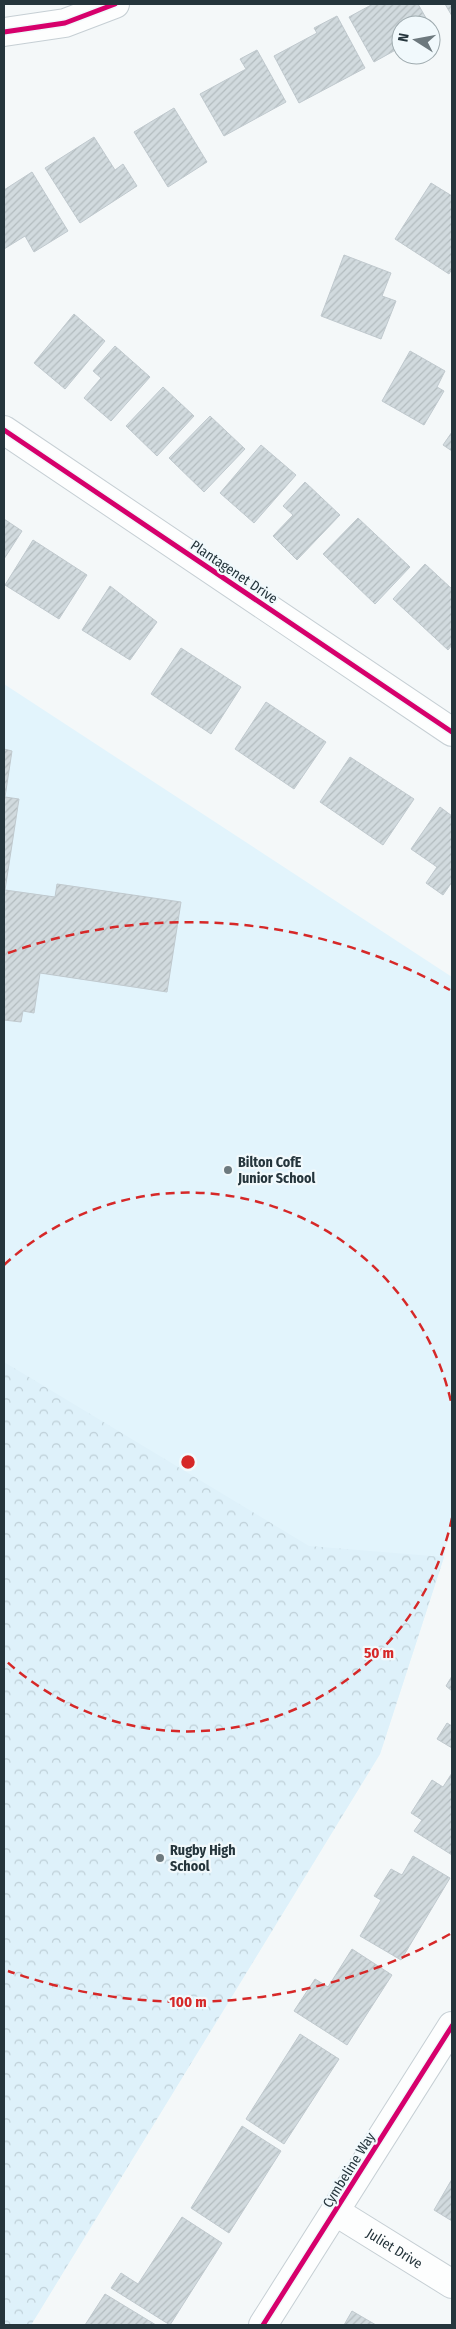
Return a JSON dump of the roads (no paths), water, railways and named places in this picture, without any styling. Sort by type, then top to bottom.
[{"type":"street","points":[[4,32],[65,23],[115,4]]},
{"type":"street","name":"Plantagenet Drive","points":[[4,430],[452,732]]},
{"type":"street","name":"Cymbeline Way","points":[[263,2325],[452,2026]]},
{"type":"street","name":"Juliet Drive","points":[[336,2212],[452,2284]]},
{"type":"place","name":"Bilton CofE Junior School","points":[[228,1170]]},
{"type":"place","name":"Rugby High School","points":[[160,1858]]}]
